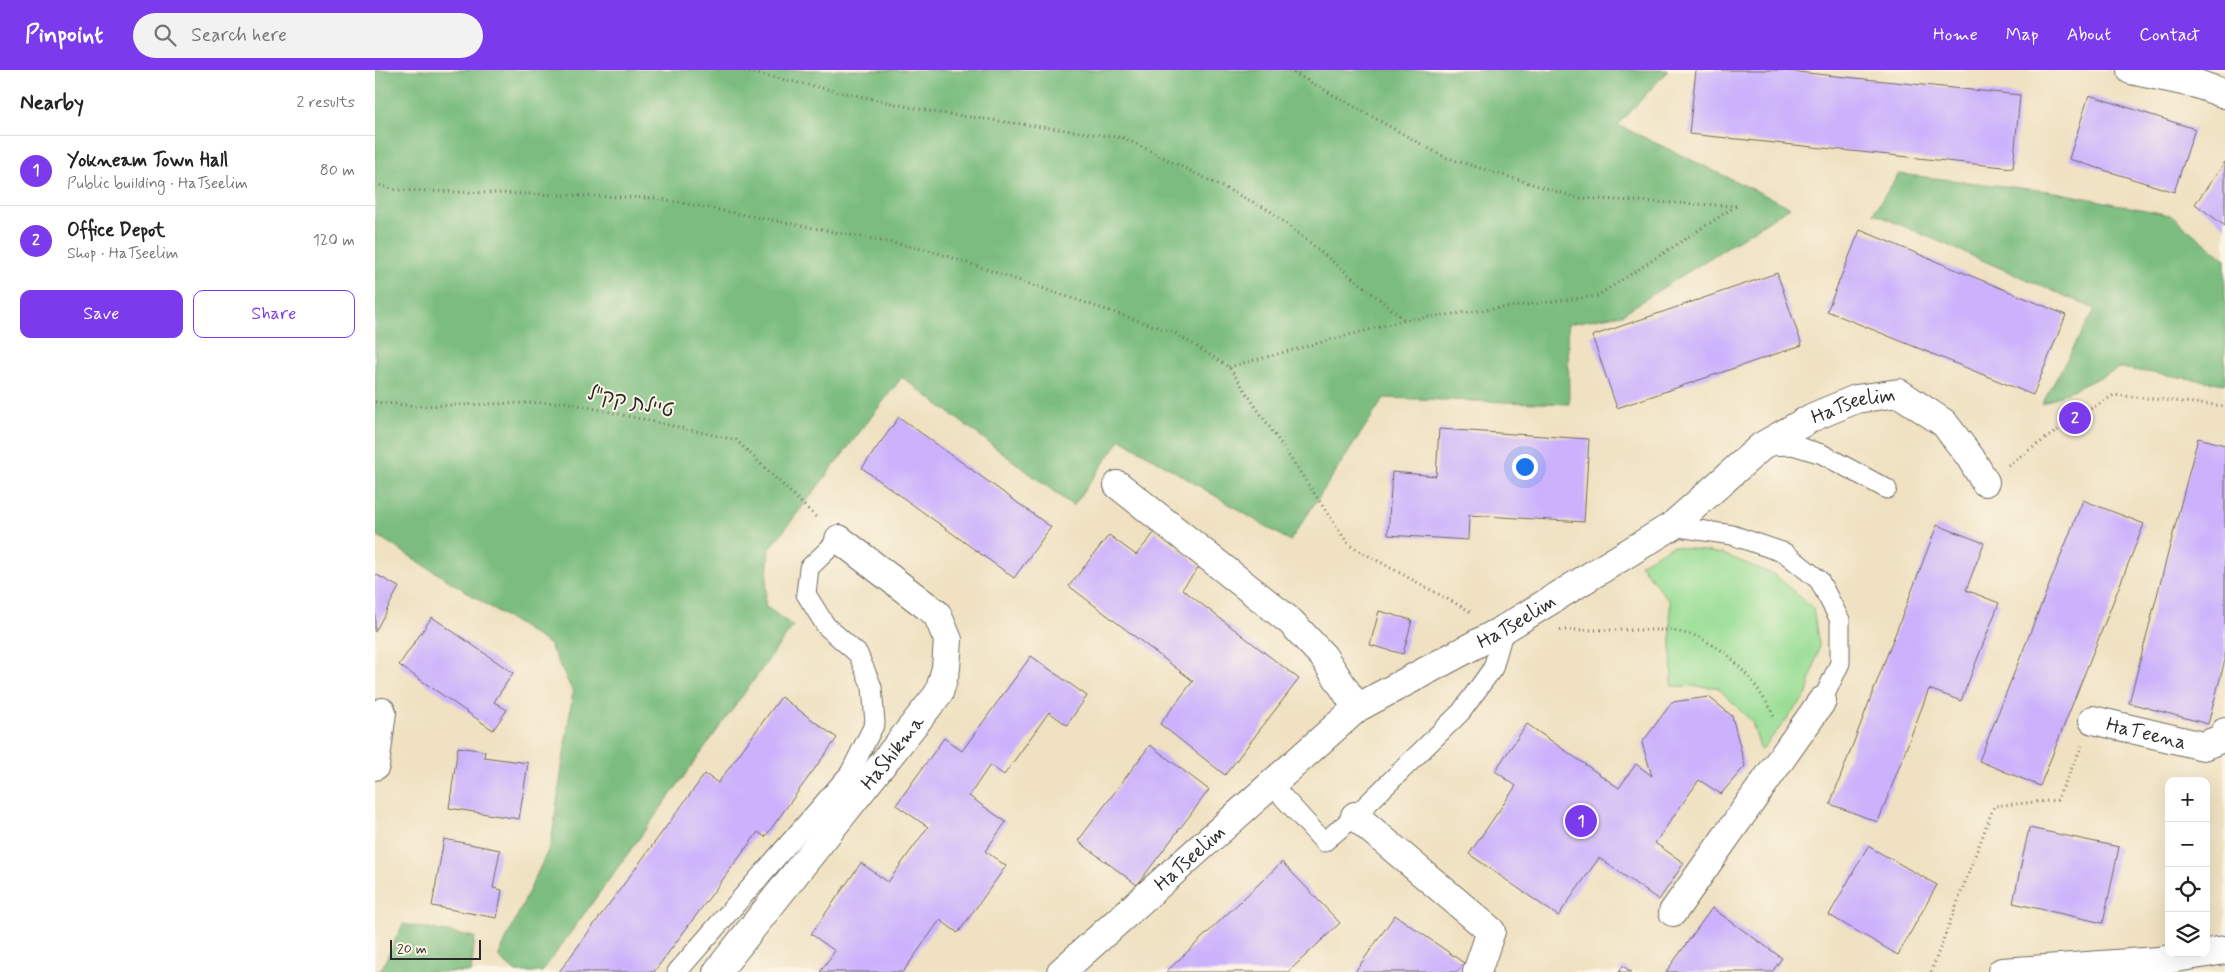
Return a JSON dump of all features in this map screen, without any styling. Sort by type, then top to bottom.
[{"type":"street","points":[[2131,70],[2197,84],[2225,94]]},
{"type":"street","name":"HaTseelim","points":[[1061,972],[1357,708],[1503,630],[1672,526],[1762,446],[1813,417],[1856,399],[1899,393],[1944,423],[1970,457],[1985,482]]},
{"type":"street","points":[[1118,485],[1291,622],[1323,656],[1357,708]]},
{"type":"street","name":"HaShikma","points":[[717,972],[939,693],[946,668],[948,640],[937,614],[839,539]]},
{"type":"street","points":[[1673,912],[1822,701]]},
{"type":"street","points":[[375,766],[382,712]]},
{"type":"street","name":"HaTeena","points":[[2093,720],[2203,746],[2223,738],[2225,732]]},
{"type":"street","points":[[1355,816],[1491,931],[1477,972]]},
{"type":"street","points":[[2002,972],[2158,961],[2225,950]]},
{"type":"lane","points":[[1762,446],[1792,445],[1822,454],[1887,489]]},
{"type":"lane","points":[[1672,526],[1732,535],[1785,552],[1819,580],[1840,620],[1840,663],[1822,701]]},
{"type":"lane","points":[[677,972],[850,773],[875,723],[872,687],[858,654],[826,626],[806,594],[809,568],[839,539]]},
{"type":"lane","points":[[1272,785],[1324,842],[1355,816],[1461,712],[1493,668],[1503,630]]},
{"type":"path","points":[[739,70],[933,112],[1124,138],[1269,210],[1405,320]]},
{"type":"path","points":[[1229,367],[1405,320],[1597,296],[1736,206],[1578,198],[1444,157],[1289,70]]},
{"type":"path","points":[[375,184],[396,190],[656,198],[929,250],[1175,333],[1229,367],[1349,545],[1503,630]]},
{"type":"path","points":[[1985,482],[2075,418],[2114,395],[2225,406]]},
{"type":"path","name":"טיילת קק\"ל","points":[[375,402],[415,406],[565,402],[736,440],[839,539]]},
{"type":"path","points":[[1552,630],[1669,630],[1697,636],[1726,653],[1750,678],[1771,709],[1787,751]]},
{"type":"path","points":[[1931,972],[1994,806],[2057,800],[2093,720]]},
{"type":"green space","points":[[375,70],[1548,70],[1550,72],[1553,70],[1668,70],[1618,125],[1790,207],[1622,314],[1568,324],[1569,404],[1384,398],[1290,541],[1121,439],[1073,506],[902,377],[769,550],[765,606],[793,626],[542,972],[516,972],[498,957],[551,844],[573,692],[549,644],[375,534]]},
{"type":"green space","points":[[1899,174],[2056,192],[2170,215],[2225,259],[2225,384],[2120,368],[2042,404],[2095,309],[1873,213]]},
{"type":"green space","points":[[1672,546],[1723,554],[1775,575],[1813,608],[1819,646],[1807,694],[1761,751],[1752,722],[1717,687],[1672,686],[1670,602],[1640,564]]},
{"type":"green space","points":[[403,924],[475,937],[471,972],[376,972],[381,970]]},
{"type":"building","points":[[1696,70],[1778,70],[2020,95],[2013,168],[1689,134]]},
{"type":"building","points":[[2089,95],[2195,129],[2174,192],[2069,159]]},
{"type":"building","points":[[2225,162],[2225,226],[2195,204]]},
{"type":"building","points":[[1860,230],[2066,315],[2033,395],[1827,311]]},
{"type":"building","points":[[1777,273],[1802,345],[1617,408],[1592,336]]},
{"type":"building","points":[[899,417],[1051,527],[1014,578],[862,468]]},
{"type":"building","points":[[1439,429],[1589,439],[1584,522],[1469,515],[1468,540],[1388,535],[1392,472],[1436,476]]},
{"type":"building","points":[[2198,438],[2225,445],[2225,660],[2208,724],[2129,703]]},
{"type":"building","points":[[2083,500],[2144,524],[2040,786],[1979,761]]},
{"type":"building","points":[[1937,525],[1984,543],[1966,590],[1999,603],[1961,701],[1929,689],[1878,822],[1830,804]]},
{"type":"building","points":[[1155,532],[1200,566],[1182,589],[1299,679],[1225,775],[1160,724],[1193,681],[1069,586],[1109,535],[1136,555]]},
{"type":"building","points":[[375,574],[399,587],[375,632]]},
{"type":"building","points":[[1379,611],[1412,620],[1403,654],[1370,645]]},
{"type":"building","points":[[432,617],[513,673],[494,702],[507,710],[493,730],[399,665]]},
{"type":"building","points":[[1031,656],[1087,696],[1067,725],[1049,712],[1004,775],[990,765],[969,796],[1006,822],[985,851],[1006,866],[958,933],[940,920],[903,972],[820,972],[835,951],[811,934],[861,863],[888,882],[928,827],[896,805],[944,738],[962,751]]},
{"type":"building","points":[[781,697],[837,738],[765,837],[758,832],[654,972],[559,972],[705,774],[718,783]]},
{"type":"building","points":[[1709,697],[1732,716],[1745,766],[1721,794],[1699,780],[1655,843],[1684,863],[1659,900],[1599,858],[1558,916],[1469,854],[1516,786],[1495,771],[1527,724],[1619,788],[1636,764],[1652,776],[1642,743],[1672,702]]},
{"type":"building","points":[[1150,745],[1209,790],[1137,885],[1078,841]]},
{"type":"building","points":[[458,747],[485,751],[484,757],[528,763],[519,819],[449,808]]},
{"type":"building","points":[[2029,828],[2119,847],[2103,923],[2013,903]]},
{"type":"building","points":[[444,839],[500,850],[493,888],[502,890],[497,918],[432,906]]},
{"type":"building","points":[[1868,846],[1937,885],[1898,955],[1829,915]]},
{"type":"building","points":[[1282,862],[1340,923],[1288,972],[1166,972]]},
{"type":"building","points":[[1712,908],[1782,958],[1772,972],[1666,972]]},
{"type":"building","points":[[1395,915],[1464,963],[1457,972],[1355,972]]},
{"type":"building","points":[[1623,966],[1631,972],[1619,972]]},
{"type":"place","name":"Office Depot","points":[[2075,418]]},
{"type":"place","name":"Yokneam Town Hall","points":[[1581,821]]}]
